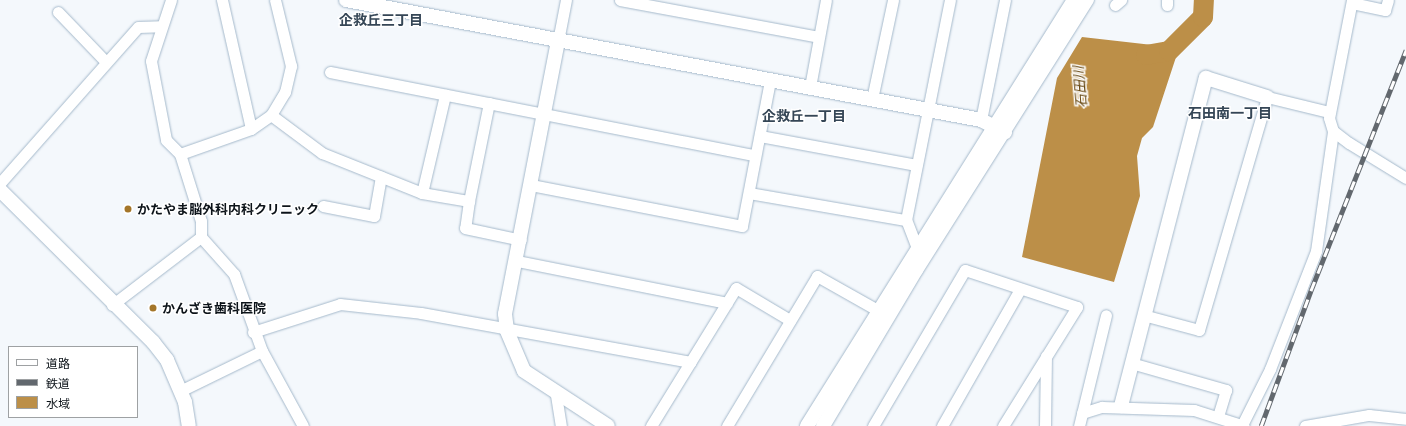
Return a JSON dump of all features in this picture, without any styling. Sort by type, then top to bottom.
[{"type":"street","points":[[172,0],[161,26],[151,61],[166,140],[180,154],[201,221],[201,237],[234,274],[253,332],[303,426]]},
{"type":"street","points":[[222,0],[251,129]]},
{"type":"street","points":[[180,154],[223,142],[251,129],[271,115],[285,92],[291,73],[275,0]]},
{"type":"street","points":[[346,0],[398,4],[558,41],[980,120],[999,129]]},
{"type":"street","points":[[566,0],[506,314],[507,331],[524,372],[556,395],[608,426]]},
{"type":"street","points":[[620,0],[635,1],[819,37]]},
{"type":"street","points":[[810,87],[826,0]]},
{"type":"street","points":[[872,99],[893,0]]},
{"type":"street","points":[[918,248],[906,220],[950,0]]},
{"type":"street","points":[[980,120],[1005,0]]},
{"type":"street","points":[[823,426],[1074,0]]},
{"type":"street","points":[[807,426],[918,248],[1087,0]]},
{"type":"street","points":[[1082,413],[1088,409],[1121,406],[1194,410],[1243,426],[1270,369],[1316,251],[1333,131],[1329,112],[1352,2],[1385,10],[1388,0]]},
{"type":"street","points":[[58,12],[106,62]]},
{"type":"street","points":[[0,183],[138,27],[161,26]]},
{"type":"street","points":[[330,72],[756,155]]},
{"type":"street","points":[[1121,406],[1142,316],[1206,78],[1268,97],[1329,112]]},
{"type":"street","points":[[531,185],[742,226],[770,80]]},
{"type":"street","points":[[422,193],[445,94]]},
{"type":"street","points":[[1142,316],[1199,330],[1268,97]]},
{"type":"street","points":[[489,103],[469,200],[465,228],[521,240]]},
{"type":"street","points":[[271,115],[322,153],[422,193],[469,200]]},
{"type":"street","points":[[1333,131],[1406,178]]},
{"type":"street","points":[[760,136],[916,165]]},
{"type":"street","points":[[323,206],[374,216],[381,177]]},
{"type":"street","points":[[0,190],[112,305],[158,348],[180,390],[189,426]]},
{"type":"street","points":[[749,193],[906,220]]},
{"type":"street","points":[[112,305],[201,237]]},
{"type":"street","points":[[517,261],[727,303]]},
{"type":"street","points":[[873,426],[965,270],[1020,289],[1077,306],[1003,426]]},
{"type":"street","points":[[727,426],[817,276],[879,311]]},
{"type":"street","points":[[652,426],[736,288],[790,320]]},
{"type":"street","points":[[942,426],[1020,289]]},
{"type":"street","points":[[253,332],[340,304],[421,313],[507,331],[691,362]]},
{"type":"street","points":[[1080,426],[1106,315]]},
{"type":"street","points":[[180,390],[262,351]]},
{"type":"street","points":[[1045,426],[1046,356]]},
{"type":"street","points":[[1131,363],[1226,390],[1218,417]]},
{"type":"street","points":[[556,395],[562,426]]},
{"type":"street","points":[[1305,426],[1370,415],[1406,419]]},
{"type":"water","points":[[1082,37],[1179,48],[1153,127],[1142,138],[1137,156],[1140,196],[1114,282],[1022,257],[1057,78]]},
{"type":"waterway","name":"石田川","points":[[1146,55],[1169,51],[1203,17],[1204,0]]},
{"type":"railway","points":[[1261,426],[1311,290],[1406,50]]},
{"type":"place","name":"かたやま脳外科内科クリニック","points":[[128,209]]},
{"type":"place","name":"かんざき歯科医院","points":[[153,308]]},
{"type":"district","name":"企救丘三丁目","points":[[381,20]]},
{"type":"district","name":"石田南一丁目","points":[[1230,113]]},
{"type":"district","name":"企救丘一丁目","points":[[804,116]]}]
